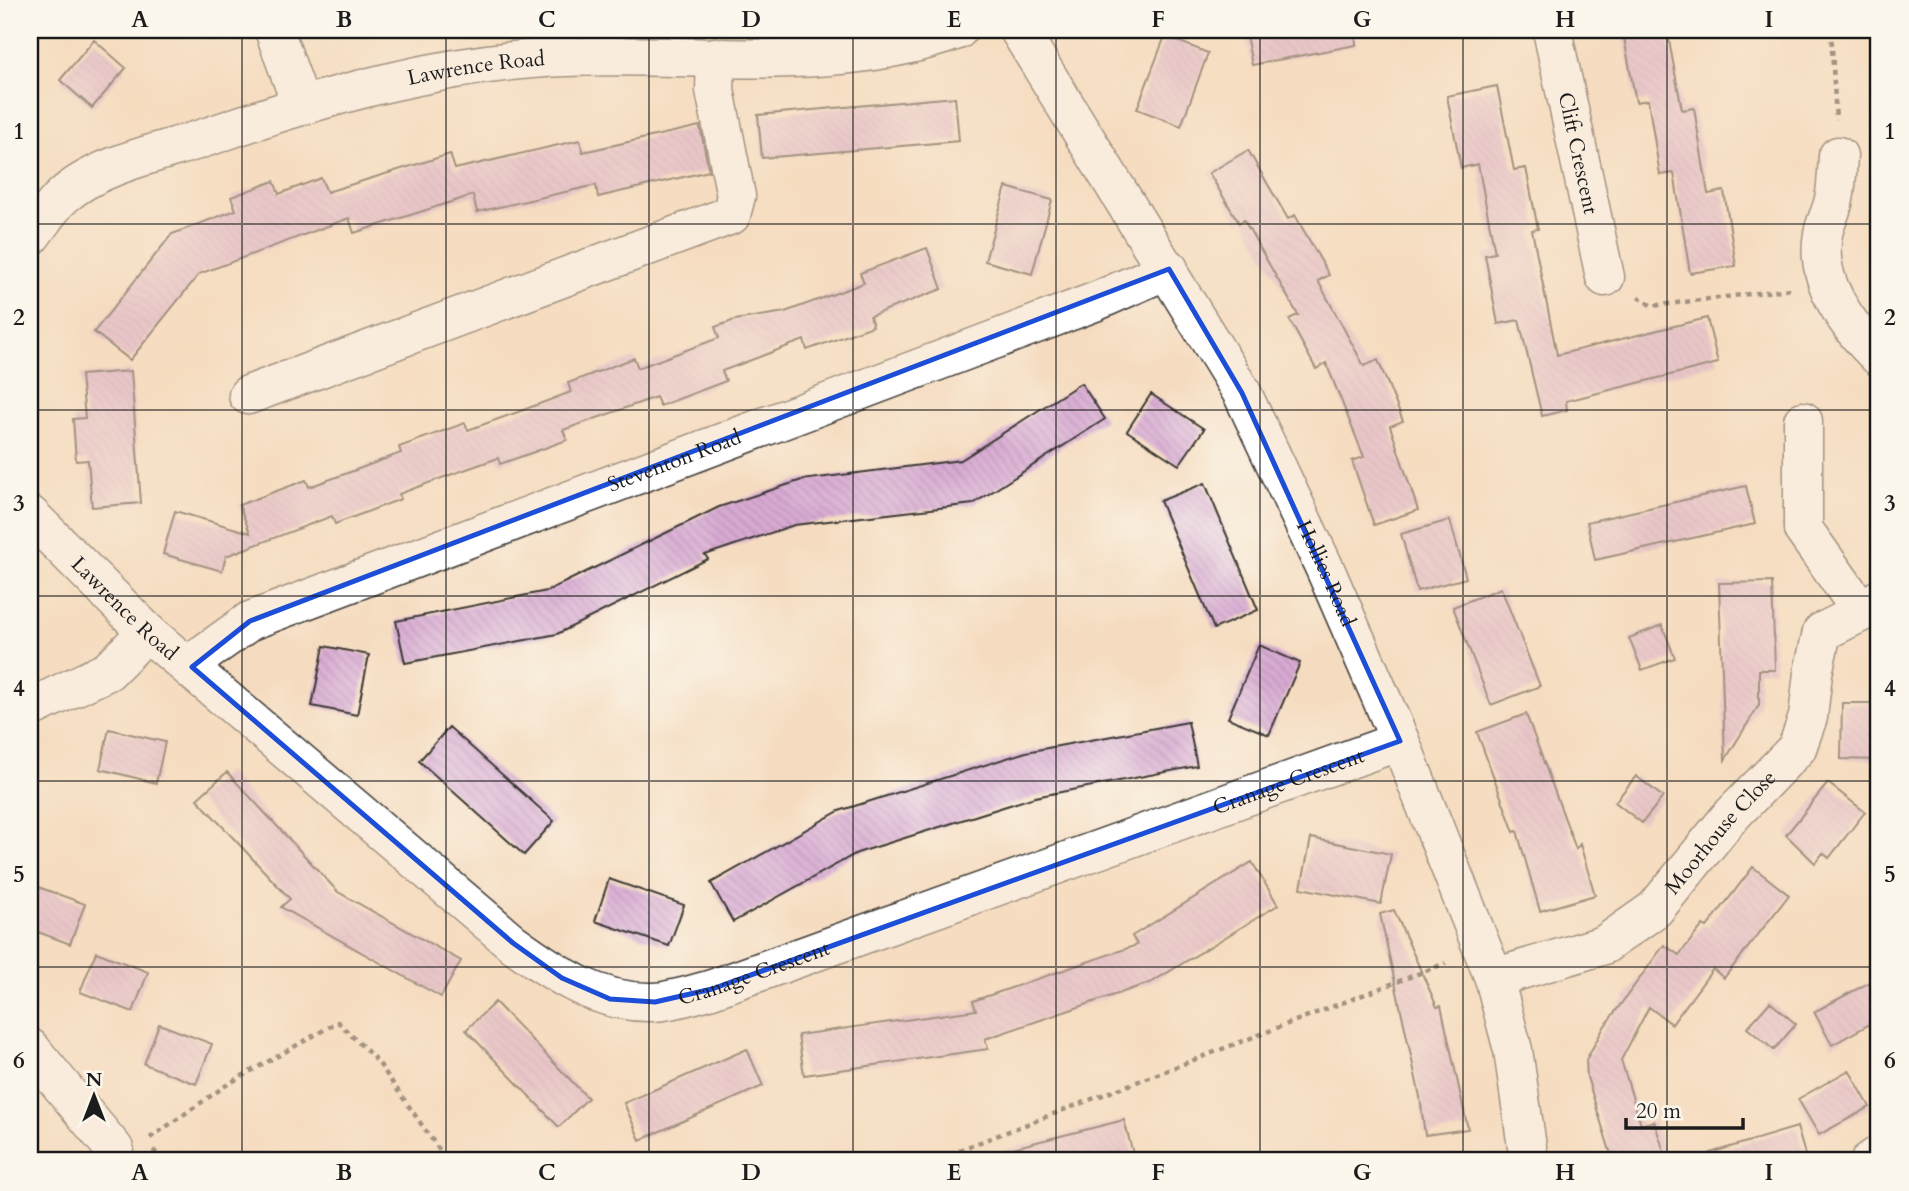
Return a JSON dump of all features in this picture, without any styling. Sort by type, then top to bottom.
[{"type":"street","points":[[274,30],[301,104]]},
{"type":"street","name":"Lawrence Road","points":[[30,237],[64,195],[112,167],[301,104],[395,80],[550,58],[716,57],[793,60],[919,44],[958,30]]},
{"type":"street","name":"Hollies Road","points":[[1019,30],[1169,269],[1242,393],[1325,569],[1400,741],[1488,964],[1513,1050],[1529,1161]]},
{"type":"street","name":"Clift Crescent","points":[[1552,30],[1605,277]]},
{"type":"street","points":[[248,394],[731,215],[736,196],[715,89],[716,57]]},
{"type":"street","points":[[1838,156],[1835,198],[1822,236],[1825,269],[1837,305],[1864,342],[1879,357]]},
{"type":"street","name":"Steventon Road","points":[[192,667],[201,656],[250,621],[1097,301],[1169,269]]},
{"type":"street","name":"Moorhouse Close","points":[[1488,964],[1604,945],[1655,909],[1728,819],[1797,748],[1808,717],[1813,673],[1822,632],[1871,605],[1803,529],[1803,421]]},
{"type":"street","name":"Lawrence Road","points":[[30,516],[147,632],[192,667]]},
{"type":"street","points":[[30,708],[108,671],[147,632]]},
{"type":"street","name":"Cranage Crescent","points":[[192,667],[513,943],[562,978],[610,999],[655,1002],[712,989],[1400,741]]},
{"type":"street","points":[[30,1048],[130,1146]]},
{"type":"street","points":[[1870,1161],[1879,1155]]},
{"type":"path","points":[[1831,30],[1838,156]]},
{"type":"path","points":[[1605,277],[1652,306],[1829,284]]},
{"type":"path","points":[[931,1161],[1488,964]]},
{"type":"path","points":[[130,1146],[228,1084],[338,1022],[378,1062],[447,1161]]},
{"type":"highlighted area","points":[[1169,269],[1242,393],[1400,741],[712,989],[655,1002],[610,999],[562,978],[513,943],[192,667],[250,621]]},
{"type":"building","points":[[1245,30],[1355,30],[1356,45],[1252,65]]},
{"type":"building","points":[[1667,30],[1682,110],[1694,108],[1708,194],[1724,191],[1736,266],[1690,273],[1674,173],[1660,175],[1648,100],[1636,102],[1623,32]]},
{"type":"building","points":[[1165,36],[1208,53],[1181,126],[1137,109]]},
{"type":"building","points":[[94,40],[126,68],[92,108],[60,80]]},
{"type":"building","points":[[1497,86],[1514,170],[1526,168],[1538,229],[1532,230],[1557,355],[1707,318],[1718,363],[1566,401],[1567,410],[1542,416],[1519,320],[1498,324],[1485,255],[1495,253],[1478,164],[1461,168],[1447,96]]},
{"type":"building","points":[[955,97],[959,141],[762,158],[758,115]]},
{"type":"building","points":[[700,126],[709,171],[598,197],[596,185],[477,212],[473,195],[354,233],[349,218],[199,274],[130,360],[94,332],[172,234],[236,210],[231,197],[274,181],[279,194],[321,178],[327,192],[450,154],[455,169],[580,140],[583,152]]},
{"type":"building","points":[[1248,150],[1288,219],[1295,215],[1329,275],[1318,281],[1364,366],[1378,360],[1403,421],[1390,426],[1418,510],[1374,525],[1352,461],[1364,457],[1326,363],[1316,369],[1289,319],[1298,315],[1244,220],[1239,223],[1209,173]]},
{"type":"building","points":[[1006,187],[1052,200],[1032,274],[985,261]]},
{"type":"building","points":[[927,248],[942,289],[870,316],[873,326],[807,350],[804,340],[722,371],[726,381],[660,406],[656,397],[563,430],[567,440],[500,464],[498,458],[447,476],[399,494],[401,499],[335,524],[332,516],[226,556],[222,571],[163,554],[175,511],[250,533],[239,505],[306,480],[309,487],[401,453],[399,447],[465,423],[468,430],[518,412],[571,392],[568,383],[634,358],[638,368],[719,338],[715,327],[735,320],[785,312],[864,283],[860,273]]},
{"type":"building","points":[[131,371],[141,503],[92,507],[88,460],[76,461],[73,419],[85,418],[81,375]]},
{"type":"building","points":[[1081,383],[1105,419],[973,504],[794,525],[705,555],[708,559],[557,634],[405,663],[396,621],[547,591],[719,507],[802,480],[961,460]]},
{"type":"building","points":[[1151,394],[1204,429],[1179,465],[1127,431]]},
{"type":"building","points":[[1205,483],[1258,610],[1214,629],[1160,501]]},
{"type":"building","points":[[1746,486],[1755,524],[1595,560],[1587,522]]},
{"type":"building","points":[[1450,520],[1466,578],[1417,591],[1401,534]]},
{"type":"building","points":[[1772,582],[1775,670],[1759,670],[1759,705],[1725,760],[1719,583]]},
{"type":"building","points":[[1501,588],[1540,686],[1491,705],[1453,607]]},
{"type":"building","points":[[1662,625],[1675,658],[1642,670],[1629,638]]},
{"type":"building","points":[[1259,645],[1300,663],[1269,735],[1228,718]]},
{"type":"building","points":[[324,646],[369,655],[357,715],[312,706]]},
{"type":"building","points":[[1842,703],[1879,703],[1879,760],[1841,759]]},
{"type":"building","points":[[1526,714],[1576,849],[1580,844],[1595,895],[1540,911],[1517,831],[1514,832],[1477,732]]},
{"type":"building","points":[[1188,722],[1197,766],[1035,797],[857,853],[733,922],[711,883],[839,811],[1026,752]]},
{"type":"building","points":[[449,727],[554,821],[524,855],[419,761]]},
{"type":"building","points":[[109,729],[165,742],[156,783],[100,769]]},
{"type":"building","points":[[227,772],[338,892],[461,961],[441,997],[281,907],[290,899],[197,799]]},
{"type":"building","points":[[1636,776],[1663,797],[1642,823],[1615,802]]},
{"type":"building","points":[[1828,783],[1865,812],[1829,858],[1823,853],[1815,863],[1786,835]]},
{"type":"building","points":[[1311,838],[1391,854],[1381,904],[1301,888]]},
{"type":"building","points":[[1252,862],[1278,905],[1152,982],[985,1039],[988,1049],[804,1075],[798,1035],[976,1010],[973,1001],[1137,945],[1132,936]]},
{"type":"building","points":[[1753,867],[1789,895],[1724,978],[1713,969],[1672,1024],[1649,1007],[1621,1060],[1641,1125],[1654,1121],[1667,1161],[1613,1161],[1587,1077],[1586,1060],[1604,1027],[1664,945],[1679,955],[1703,925],[1707,927]]},
{"type":"building","points":[[609,879],[684,905],[669,946],[595,921]]},
{"type":"building","points":[[30,884],[85,904],[70,944],[30,929]]},
{"type":"building","points":[[1394,910],[1437,1007],[1441,1006],[1468,1129],[1425,1135],[1420,1097],[1380,914]]},
{"type":"building","points":[[96,952],[148,972],[133,1012],[80,992]]},
{"type":"building","points":[[1870,982],[1879,1000],[1879,1019],[1832,1045],[1814,1012]]},
{"type":"building","points":[[495,1002],[588,1098],[559,1127],[466,1030]]},
{"type":"building","points":[[1770,1002],[1796,1024],[1774,1050],[1747,1028]]},
{"type":"building","points":[[159,1024],[212,1044],[196,1084],[144,1064]]},
{"type":"building","points":[[747,1049],[763,1086],[640,1140],[624,1103]]},
{"type":"building","points":[[1849,1070],[1870,1107],[1819,1135],[1798,1099]]},
{"type":"building","points":[[1124,1120],[1135,1161],[1006,1161],[1005,1150]]},
{"type":"building","points":[[1797,1127],[1807,1161],[1711,1161],[1710,1153]]}]
